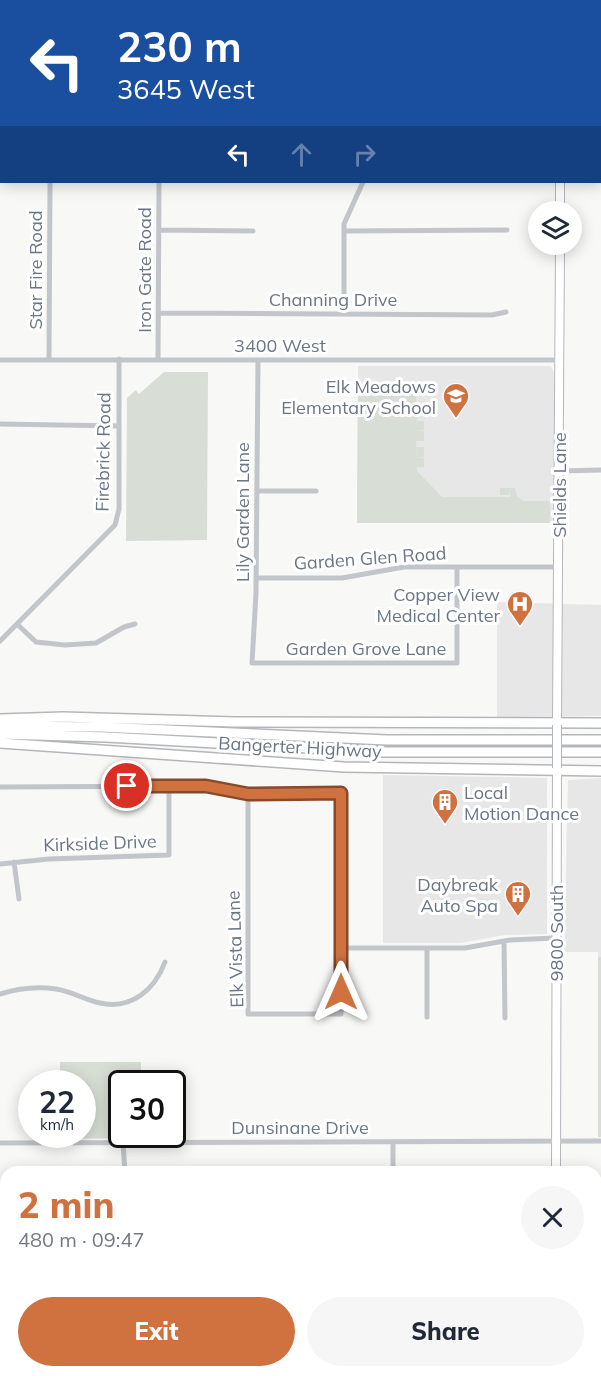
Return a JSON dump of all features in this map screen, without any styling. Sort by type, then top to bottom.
[{"type":"highway","points":[[0,719],[63,717],[247,722],[601,723]]},
{"type":"highway","name":"Bangerter Highway","points":[[0,726],[101,727],[379,740],[601,740]]},
{"type":"highway","name":"Bangerter Highway","points":[[0,734],[106,736],[383,752],[601,752]]},
{"type":"highway","points":[[0,743],[344,767],[601,771]]},
{"type":"main road","points":[[560,183],[560,201]]},
{"type":"main road","name":"Shields Lane","points":[[557,724],[560,255]]},
{"type":"main road","name":"9800 South","points":[[556,1166],[557,724]]},
{"type":"street","name":"Star Fire Road","points":[[49,360],[50,183]]},
{"type":"street","name":"Iron Gate Road","points":[[158,359],[159,183]]},
{"type":"street","points":[[344,314],[346,216],[362,183]]},
{"type":"street","points":[[159,230],[254,231]]},
{"type":"street","points":[[344,231],[507,230]]},
{"type":"street","name":"Channing Drive","points":[[158,313],[492,315],[506,312]]},
{"type":"street","name":"Firebrick Road","points":[[0,640],[115,525],[119,510],[119,359]]},
{"type":"street","name":"3400 West","points":[[0,360],[560,360]]},
{"type":"street","name":"Lily Garden Lane","points":[[252,663],[256,578],[258,360]]},
{"type":"street","points":[[0,424],[119,426]]},
{"type":"street","points":[[559,471],[601,471]]},
{"type":"street","points":[[257,491],[316,491]]},
{"type":"street","name":"Garden Grove Lane","points":[[252,663],[457,663],[457,567]]},
{"type":"street","name":"Garden Glen Road","points":[[256,578],[342,578],[395,568],[559,567]]},
{"type":"street","points":[[17,624],[39,644],[85,645],[99,642],[124,627],[135,624]]},
{"type":"street","name":"Kirkside Drive","points":[[0,864],[169,855],[169,786]]},
{"type":"street","points":[[0,787],[206,786],[248,794],[341,793],[341,948],[475,947],[504,941],[556,938]]},
{"type":"street","name":"Elk Vista Lane","points":[[248,794],[248,1014],[341,1014],[341,948]]},
{"type":"street","points":[[14,862],[19,899]]},
{"type":"street","points":[[504,941],[505,1018]]},
{"type":"street","points":[[427,948],[427,1017]]},
{"type":"street","points":[[0,994],[23,988],[47,987],[100,1003],[129,1002],[154,984],[165,962]]},
{"type":"street","name":"Dunsinane Drive","points":[[186,1143],[601,1141]]},
{"type":"street","points":[[393,1142],[393,1166]]},
{"type":"street","name":"Dunsinane Drive","points":[[0,1143],[108,1143]]},
{"type":"street","points":[[123,1148],[125,1166]]},
{"type":"shaded area","name":"Elk Meadows Elementary School","points":[[358,366],[551,366],[554,373],[554,523],[357,523]]},
{"type":"shaded area","points":[[164,372],[208,372],[207,540],[126,541],[127,398],[136,390],[139,394]]},
{"type":"shaded area","points":[[358,386],[427,387],[424,395],[416,395],[417,429],[417,421],[424,421],[424,430],[416,430],[424,431],[424,441],[416,441],[417,455],[417,447],[424,447],[424,457],[417,457],[424,458],[424,467],[417,467],[417,471],[442,497],[510,497],[510,489],[509,495],[500,495],[500,488],[515,488],[517,496],[523,501],[550,501],[550,523],[357,523]]},
{"type":"shaded area","points":[[497,602],[601,605],[601,716],[497,717]]},
{"type":"shaded area","points":[[383,775],[547,778],[547,934],[505,935],[460,943],[383,943]]},
{"type":"shaded area","points":[[601,778],[601,957],[598,957],[598,952],[564,952],[568,780]]},
{"type":"shaded area","points":[[598,957],[601,957],[601,1137],[598,1137]]},
{"type":"shaded area","points":[[60,1062],[141,1062],[141,1070],[108,1070],[108,1138],[96,1139],[96,1070],[60,1070]]},
{"type":"place","name":"Elk Meadows Elementary School","points":[[456,419]]},
{"type":"place","name":"Copper View Medical Center","points":[[520,627]]},
{"type":"place","name":"Local Motion Dance","points":[[445,825]]},
{"type":"place","name":"Daybreak Auto Spa","points":[[518,917]]},
{"type":"route","points":[[127,786],[206,786],[248,794],[341,793],[341,992]]}]
